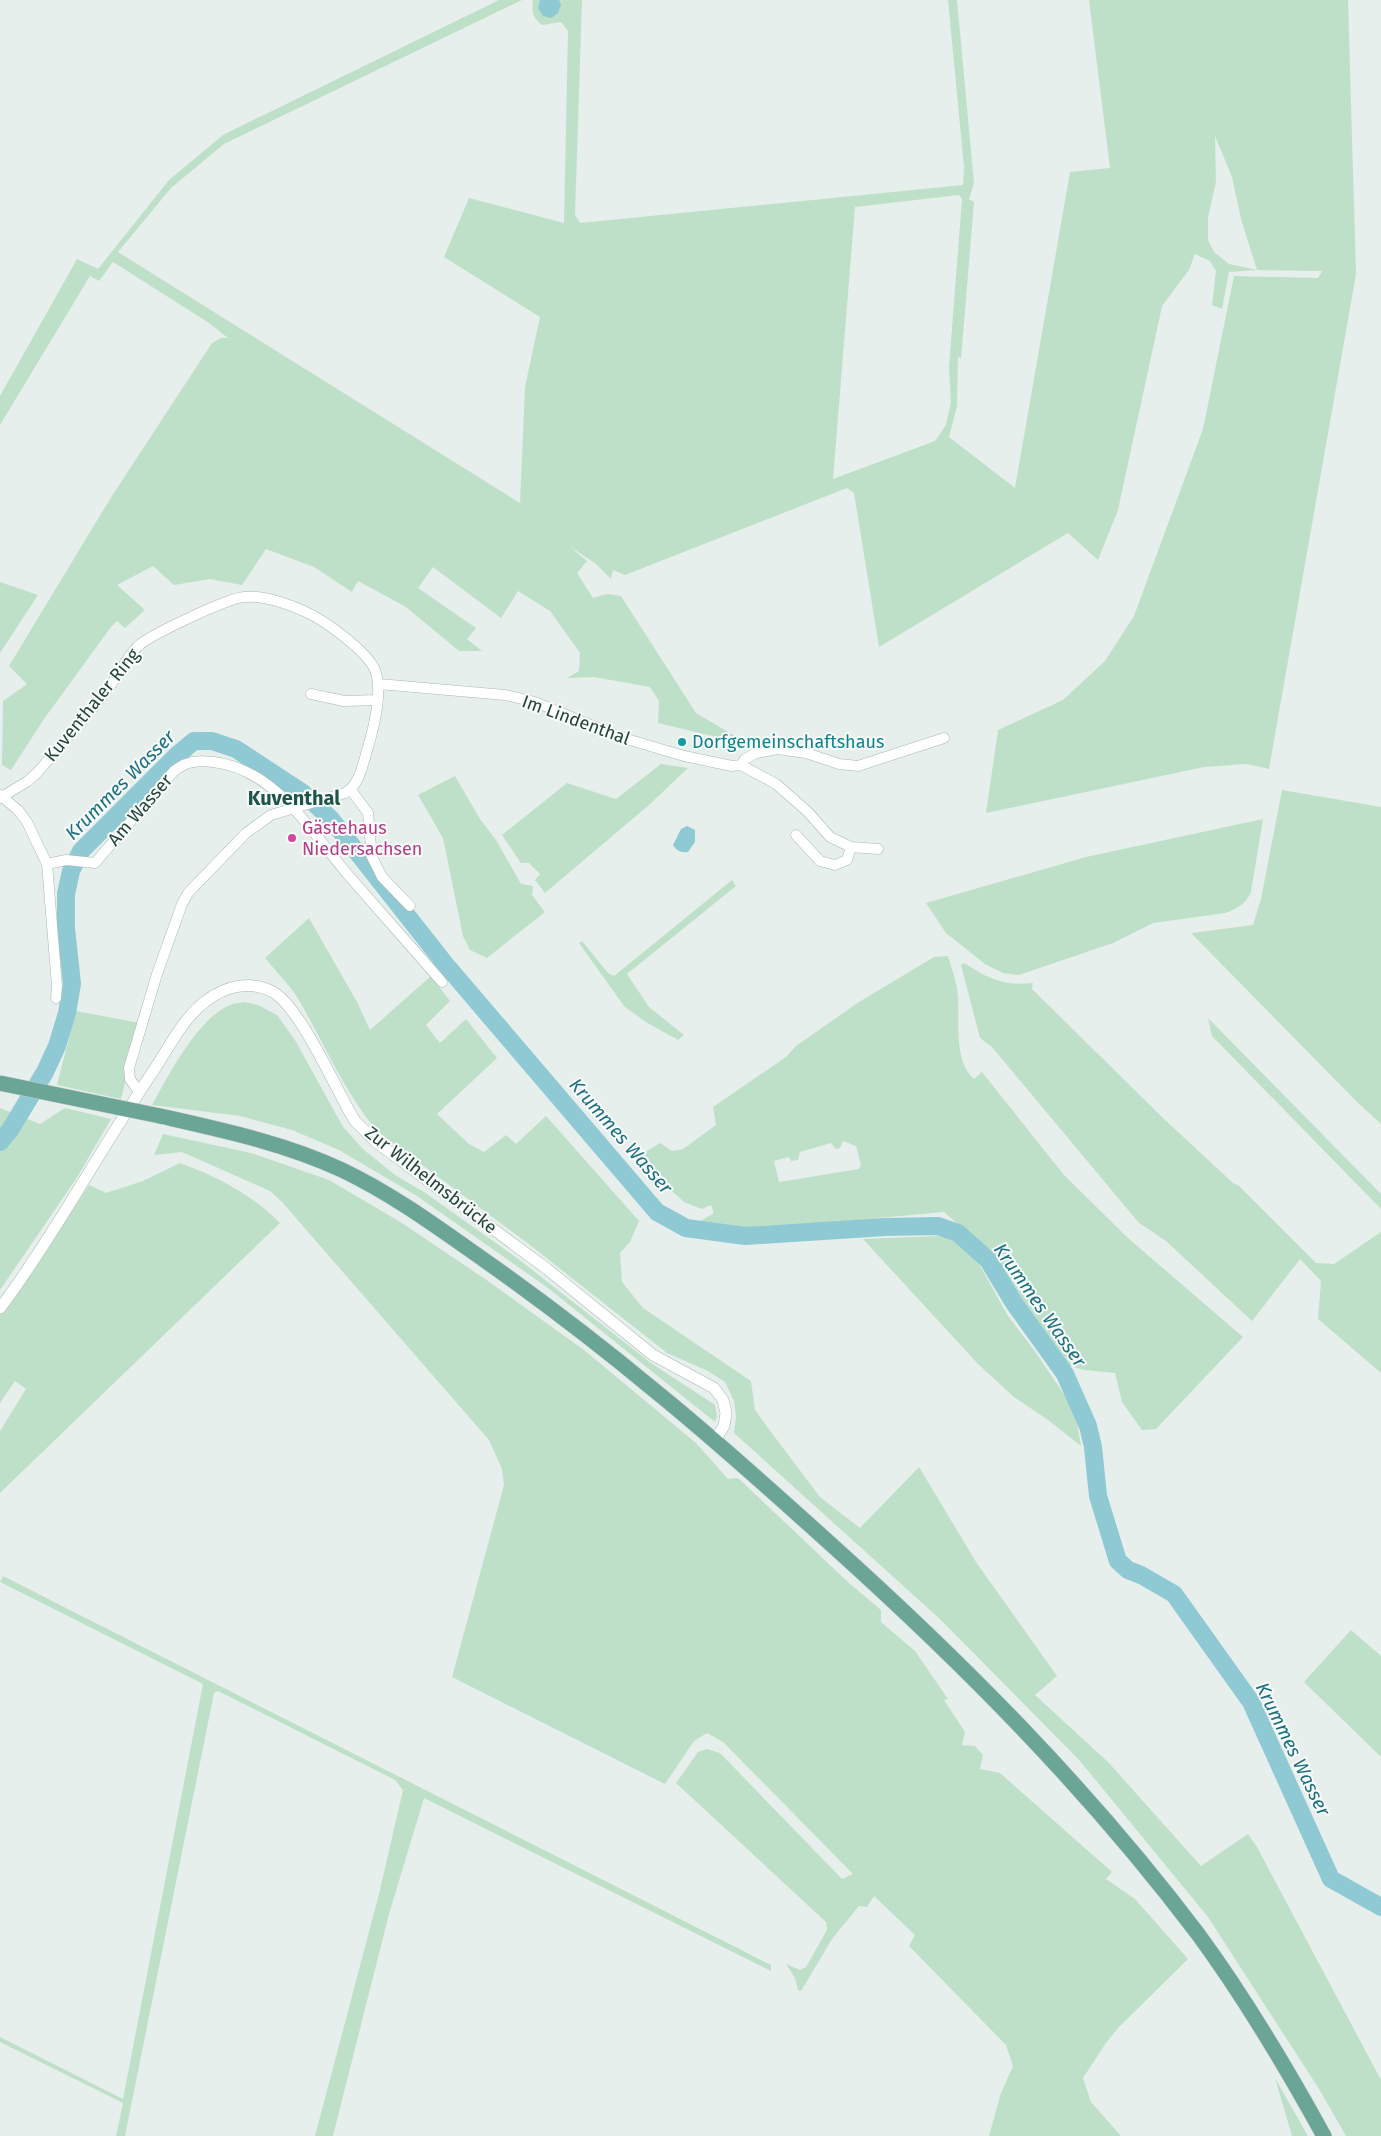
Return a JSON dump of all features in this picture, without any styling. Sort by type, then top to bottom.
[{"type":"main road","points":[[0,1083],[160,1116],[244,1135],[293,1149],[345,1172],[393,1198],[493,1266],[600,1346],[715,1440],[907,1612],[1013,1717],[1080,1788],[1199,1936],[1263,2030],[1324,2136]]},
{"type":"street","name":"Kuventhaler Ring","points":[[1,796],[19,787],[37,774],[109,687],[138,646],[153,636],[199,614],[242,597],[262,598],[307,612],[346,638],[365,654],[374,669],[379,684],[378,700],[369,743],[357,781],[351,790]]},
{"type":"street","name":"Im Lindenthal","points":[[379,684],[505,695],[535,702],[620,737],[684,756],[732,766],[741,765]]},
{"type":"street","points":[[311,694],[344,701],[378,700]]},
{"type":"street","points":[[878,849],[851,847],[830,837],[808,812],[776,784],[741,765],[746,759],[756,753],[778,749],[806,754],[839,764],[858,766],[944,738]]},
{"type":"street","name":"Am Wasser","points":[[48,864],[66,860],[95,863],[174,771],[183,764],[192,761],[222,763],[239,768],[272,788],[294,808],[329,853],[442,982]]},
{"type":"street","points":[[139,1092],[130,1079],[129,1068],[157,974],[182,904],[196,883],[246,833],[271,815],[351,790],[368,814],[372,857],[382,877],[410,906]]},
{"type":"street","points":[[1,796],[18,810],[27,822],[48,864],[57,986],[56,998]]},
{"type":"street","points":[[796,835],[820,861],[835,865],[847,860],[851,847]]},
{"type":"street","name":"Zur Wilhelmsbrücke","points":[[0,1308],[34,1261],[139,1092],[188,1019],[205,1001],[226,989],[255,986],[274,993],[289,1006],[300,1022],[348,1109],[356,1121],[376,1142],[547,1269],[653,1355],[714,1388],[723,1400],[726,1413],[724,1426],[715,1440]]},
{"type":"street","points":[[0,1083],[129,1109]]},
{"type":"green space","points":[[499,0],[522,0],[224,144],[171,188],[118,252],[520,503],[525,387],[540,317],[444,257],[469,198],[564,223],[568,31],[561,22],[542,25],[533,14],[533,0],[582,0],[575,215],[580,223],[963,185],[964,167],[948,0],[957,0],[974,183],[969,199],[974,202],[961,359],[958,356],[957,406],[949,437],[1015,488],[1070,172],[1110,168],[1089,0],[1348,0],[1356,274],[1269,769],[1247,764],[1204,767],[986,813],[998,730],[1063,700],[1105,661],[1134,616],[1203,429],[1234,276],[1318,278],[1322,271],[1257,270],[1229,272],[1222,309],[1212,305],[1216,271],[1210,261],[1195,254],[1189,270],[1162,306],[1118,510],[1098,560],[1068,533],[879,647],[854,493],[847,488],[625,575],[613,570],[611,579],[596,564],[569,546],[587,561],[577,573],[593,598],[607,594],[621,596],[696,713],[735,736],[729,740],[658,723],[659,701],[650,687],[594,677],[567,678],[579,671],[580,653],[550,611],[518,591],[501,618],[433,567],[418,588],[476,628],[467,639],[482,651],[459,651],[406,607],[358,581],[352,592],[314,567],[266,549],[242,585],[210,579],[174,585],[153,566],[117,585],[145,610],[125,628],[117,621],[111,627],[44,719],[11,770],[2,765],[3,701],[27,684],[9,666],[110,499],[212,343],[221,338],[228,338],[209,323],[113,262],[99,281],[90,276],[0,425],[0,396],[77,259],[98,269],[169,180],[223,135]],"holes":[[[1215,136],[1232,177],[1241,219],[1257,270],[1229,264],[1214,252],[1208,240],[1208,217],[1216,182]],[[959,195],[962,199],[949,367],[951,402],[946,425],[935,441],[833,479],[855,207]]]},
{"type":"green space","points":[[0,582],[38,595],[0,653]]},
{"type":"green space","points":[[661,764],[688,768],[649,805],[545,893],[535,880],[540,874],[529,863],[521,863],[502,835],[567,783],[616,799]]},
{"type":"green space","points":[[455,776],[480,819],[496,840],[521,884],[533,886],[532,895],[545,912],[487,958],[470,950],[463,936],[443,838],[418,795]]},
{"type":"green space","points":[[1282,790],[1381,807],[1381,1124],[1191,933],[1253,925],[1261,899]]},
{"type":"green space","points":[[1263,819],[1251,892],[1247,900],[1237,908],[1225,913],[1153,923],[1113,943],[1019,975],[1003,973],[985,964],[946,933],[926,903],[1086,857]]},
{"type":"green space","points":[[732,880],[736,886],[627,974],[649,1007],[684,1035],[678,1040],[644,1021],[624,1006],[579,943],[582,941],[608,973],[614,976]]},
{"type":"green space","points":[[309,918],[357,1002],[370,1030],[431,976],[450,1001],[426,1025],[440,1043],[466,1019],[497,1058],[437,1114],[469,1144],[484,1152],[506,1135],[516,1144],[546,1116],[639,1221],[630,1242],[620,1253],[622,1282],[643,1308],[751,1381],[755,1410],[820,1497],[860,1528],[919,1467],[976,1562],[1057,1676],[1035,1695],[1108,1762],[1201,1866],[1248,1834],[1257,1847],[1381,2080],[1381,2136],[1346,2136],[1319,2089],[1208,1917],[1080,1761],[941,1620],[734,1433],[736,1417],[734,1401],[725,1382],[708,1371],[667,1353],[530,1245],[378,1132],[345,1085],[295,994],[265,958]]},
{"type":"green space","points":[[948,956],[957,986],[960,1051],[967,1071],[974,1079],[982,1072],[1064,1175],[1128,1238],[1243,1337],[1156,1429],[1142,1430],[1122,1402],[1115,1373],[1084,1370],[1067,1365],[1022,1302],[989,1251],[944,1212],[769,1228],[710,1226],[699,1222],[714,1213],[711,1205],[702,1209],[684,1202],[635,1158],[660,1143],[672,1151],[683,1149],[716,1125],[713,1107],[786,1057],[796,1046],[859,1002],[934,957]],"holes":[[[843,1141],[856,1146],[861,1165],[859,1169],[779,1182],[774,1161],[789,1157],[791,1161],[798,1160],[800,1152],[831,1143],[836,1149],[840,1148]]]},
{"type":"green space","points":[[964,963],[997,980],[1022,984],[1033,983],[1032,989],[1163,1118],[1233,1183],[1238,1185],[1316,1263],[1334,1264],[1381,1232],[1381,1373],[1318,1319],[1321,1281],[1300,1259],[1252,1321],[1166,1241],[1139,1223],[992,1047],[980,1038],[961,965]]},
{"type":"green space","points":[[245,1002],[258,1005],[277,1015],[295,1040],[343,1127],[364,1150],[395,1175],[424,1192],[517,1258],[651,1363],[715,1405],[717,1416],[715,1422],[548,1288],[417,1196],[339,1150],[292,1130],[240,1116],[152,1105],[166,1079],[195,1035],[218,1012],[230,1005]]},
{"type":"green space","points":[[76,1011],[140,1023],[121,1099],[57,1085]]},
{"type":"green space","points":[[1208,1018],[1381,1194],[1381,1209],[1212,1036]]},
{"type":"green space","points":[[0,1108],[40,1124],[65,1108],[111,1119],[76,1179],[0,1290]]},
{"type":"green space","points":[[163,1134],[251,1153],[329,1180],[402,1223],[488,1281],[584,1350],[696,1443],[728,1479],[738,1478],[849,1583],[881,1610],[881,1622],[915,1651],[948,1699],[944,1700],[965,1732],[962,1745],[975,1746],[983,1755],[980,1769],[1000,1773],[1112,1872],[1106,1879],[1135,1899],[1188,1959],[1118,2028],[1083,2078],[1091,2102],[1121,2136],[989,2136],[1001,2093],[1013,2066],[1006,2045],[909,1946],[915,1935],[874,1896],[867,1907],[859,1906],[832,1939],[801,1991],[798,1990],[795,1978],[786,1964],[800,1970],[806,1967],[827,1930],[826,1922],[676,1783],[698,1752],[707,1749],[720,1753],[842,1879],[853,1874],[723,1742],[707,1733],[694,1741],[665,1784],[452,1677],[504,1485],[502,1469],[489,1440],[282,1202],[270,1191],[182,1152],[154,1155]]},
{"type":"green space","points":[[180,1163],[233,1187],[258,1204],[280,1223],[0,1493],[0,1431],[26,1389],[15,1381],[0,1403],[0,1315],[21,1289],[89,1185],[106,1193],[143,1181]]},
{"type":"green space","points":[[938,1236],[954,1238],[978,1262],[1008,1316],[1070,1403],[1076,1417],[1081,1446],[1048,1420],[1014,1397],[978,1364],[863,1239]]},
{"type":"green space","points":[[3,1576],[771,1965],[771,1971],[424,1798],[389,1914],[333,2136],[315,2136],[379,1894],[403,1790],[395,1780],[218,1691],[214,1693],[125,2136],[116,2136],[123,2103],[0,2042],[0,2037],[123,2099],[203,1684],[0,1582]]},
{"type":"green space","points":[[1351,1630],[1381,1656],[1381,1757],[1304,1682]]},
{"type":"green space","points":[[1275,2078],[1308,2136],[1292,2136]]},
{"type":"water","points":[[540,0],[559,0],[561,5],[558,13],[551,18],[543,16],[538,8]]},
{"type":"water","points":[[687,826],[695,830],[695,842],[688,852],[681,852],[673,845],[681,829]]},
{"type":"waterway","name":"Krummes Wasser","points":[[0,1142],[10,1130],[45,1072],[57,1046],[67,1013],[72,984],[66,928],[66,894],[71,871],[81,851],[176,756],[194,741],[212,741],[236,749],[303,793],[331,819],[446,965],[657,1212],[686,1228],[745,1236],[885,1227],[938,1226],[958,1233],[988,1260],[1014,1303],[1065,1374],[1088,1426],[1093,1447],[1098,1496],[1118,1561],[1128,1570],[1141,1575],[1174,1594],[1251,1702],[1331,1879],[1381,1907]]},
{"type":"place","name":"Dorfgemeinschaftshaus","points":[[682,742]]},
{"type":"place","name":"Gästehaus Niedersachsen","points":[[292,838]]},
{"type":"district","name":"Kuventhal","points":[[294,798]]}]
